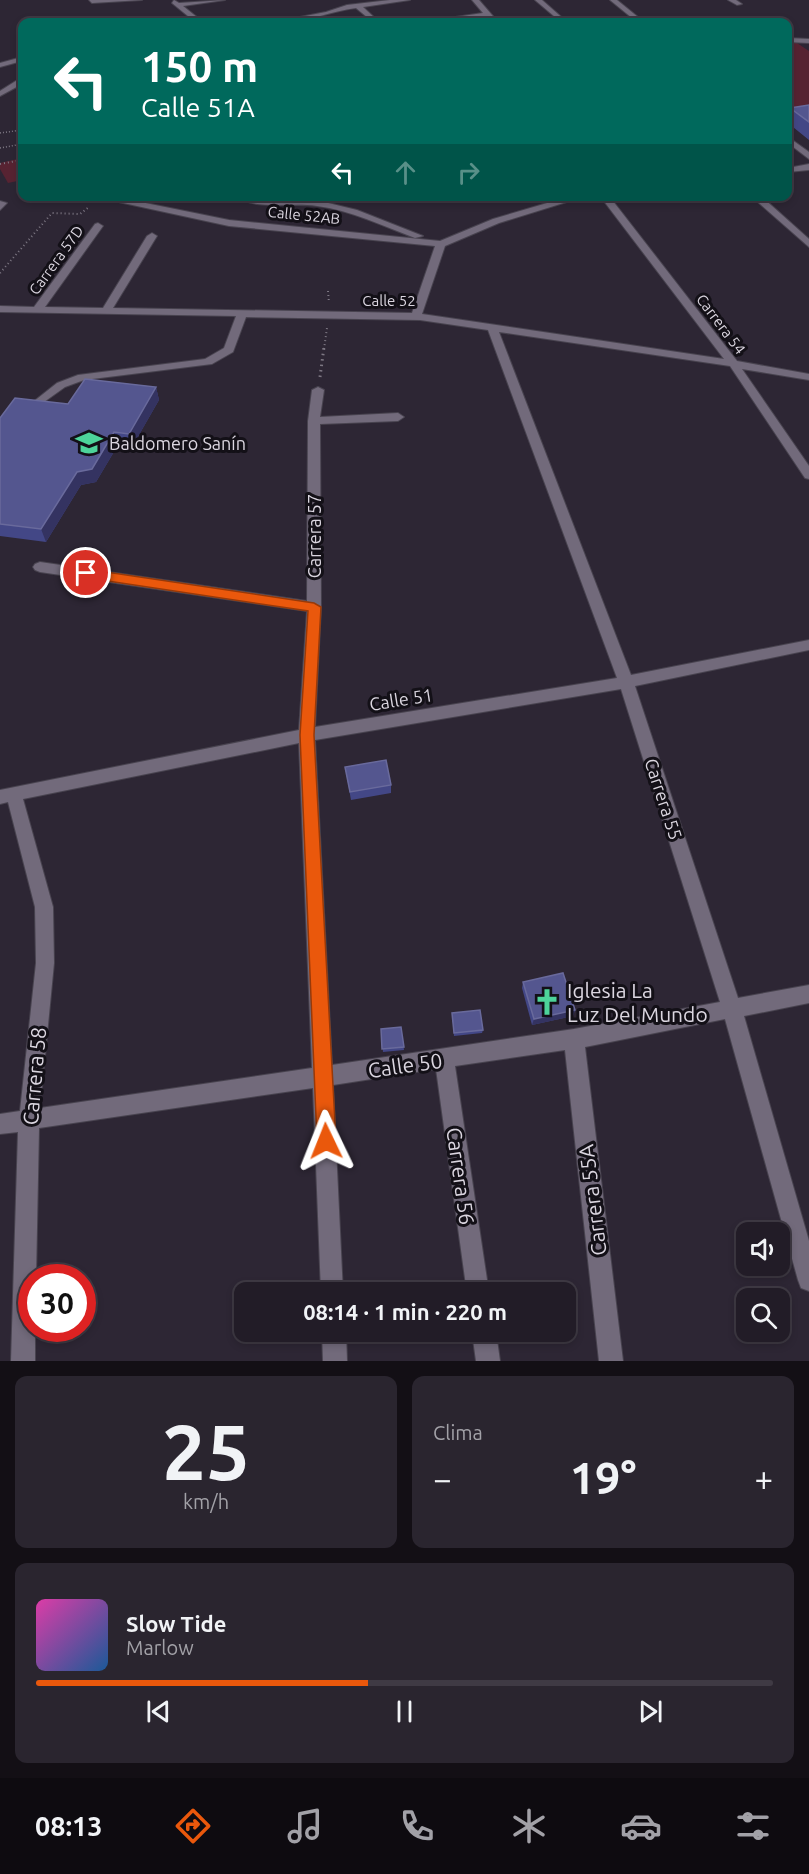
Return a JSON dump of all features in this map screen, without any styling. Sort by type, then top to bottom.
[{"type":"street","points":[[92,1],[139,0]]},
{"type":"street","points":[[175,3],[222,0]]},
{"type":"street","points":[[340,0],[347,7]]},
{"type":"street","points":[[302,18],[327,14],[347,7],[407,0]]},
{"type":"street","points":[[475,0],[492,18]]},
{"type":"street","points":[[538,0],[559,18]]},
{"type":"street","points":[[613,0],[636,18]]},
{"type":"street","points":[[731,0],[739,4]]},
{"type":"street","points":[[175,3],[194,18]]},
{"type":"street","points":[[358,6],[372,18]]},
{"type":"street","points":[[456,18],[488,14]]},
{"type":"street","points":[[792,40],[809,41]]},
{"type":"street","points":[[2,63],[18,60]]},
{"type":"street","points":[[2,63],[18,66]]},
{"type":"street","points":[[0,94],[18,83]]},
{"type":"street","points":[[792,142],[809,156]]},
{"type":"street","points":[[792,169],[809,167]]},
{"type":"street","name":"Calle 52AB","points":[[117,201],[229,223],[441,244]]},
{"type":"street","points":[[255,201],[286,201]]},
{"type":"street","points":[[316,201],[354,212],[441,244],[496,221],[565,201]]},
{"type":"street","name":"Carrera 54","points":[[608,201],[732,362],[809,475]]},
{"type":"street","points":[[761,201],[809,244]]},
{"type":"street","name":"Carrera 57D","points":[[37,310],[98,226]]},
{"type":"street","points":[[108,309],[152,236]]},
{"type":"street","points":[[417,314],[441,244]]},
{"type":"street","name":"Calle 52","points":[[2,312],[108,309],[242,314],[417,314],[492,328],[732,362],[809,376]]},
{"type":"street","points":[[37,404],[61,385],[82,377],[208,362],[229,350],[242,314]]},
{"type":"street","name":"Carrera 55","points":[[492,328],[626,682],[732,1009],[809,1280]]},
{"type":"street","name":"Carrera 57","points":[[318,390],[314,421],[314,607],[307,735],[332,1282]]},
{"type":"street","points":[[314,421],[398,417]]},
{"type":"street","points":[[40,567],[314,607]]},
{"type":"street","name":"Calle 51","points":[[7,796],[307,735],[626,682],[809,645]]},
{"type":"street","name":"Carrera 58","points":[[7,796],[44,907],[45,963],[29,1120],[23,1361]]},
{"type":"street","name":"Calle 50","points":[[0,1124],[573,1039],[809,994]]},
{"type":"street","name":"Carrera 55A","points":[[573,1039],[611,1361]]},
{"type":"street","name":"Carrera 56","points":[[444,1059],[476,1282]]},
{"type":"street","points":[[334,1342],[335,1361]]},
{"type":"street","points":[[485,1342],[488,1361]]},
{"type":"path","points":[[0,133],[18,131]]},
{"type":"path","points":[[0,148],[18,145]]},
{"type":"path","points":[[0,164],[18,160]]},
{"type":"path","points":[[0,273],[52,213],[80,214],[93,201]]},
{"type":"path","points":[[318,390],[329,315]]},
{"type":"shaded area","points":[[792,41],[809,51],[809,119],[792,121]]},
{"type":"shaded area","points":[[18,159],[18,181],[8,183],[0,169],[0,163]]},
{"type":"building","points":[[809,105],[809,122],[792,109]]},
{"type":"building","points":[[85,379],[156,387],[129,434],[114,432],[92,469],[77,472],[41,529],[0,524],[0,418],[15,398],[68,404]]},
{"type":"building","points":[[386,760],[391,785],[350,792],[345,767]]},
{"type":"building","name":"Iglesia La Luz Del Mundo","points":[[563,973],[575,1010],[534,1019],[523,982]]},
{"type":"building","points":[[480,1010],[483,1030],[454,1033],[452,1013]]},
{"type":"building","points":[[401,1027],[404,1047],[382,1049],[381,1029]]},
{"type":"place","name":"Baldomero Sanín","points":[[89,443]]},
{"type":"place","name":"Iglesia La Luz Del Mundo","points":[[547,1002]]},
{"type":"route","points":[[86,573],[314,607],[307,735],[326,1141]]}]
